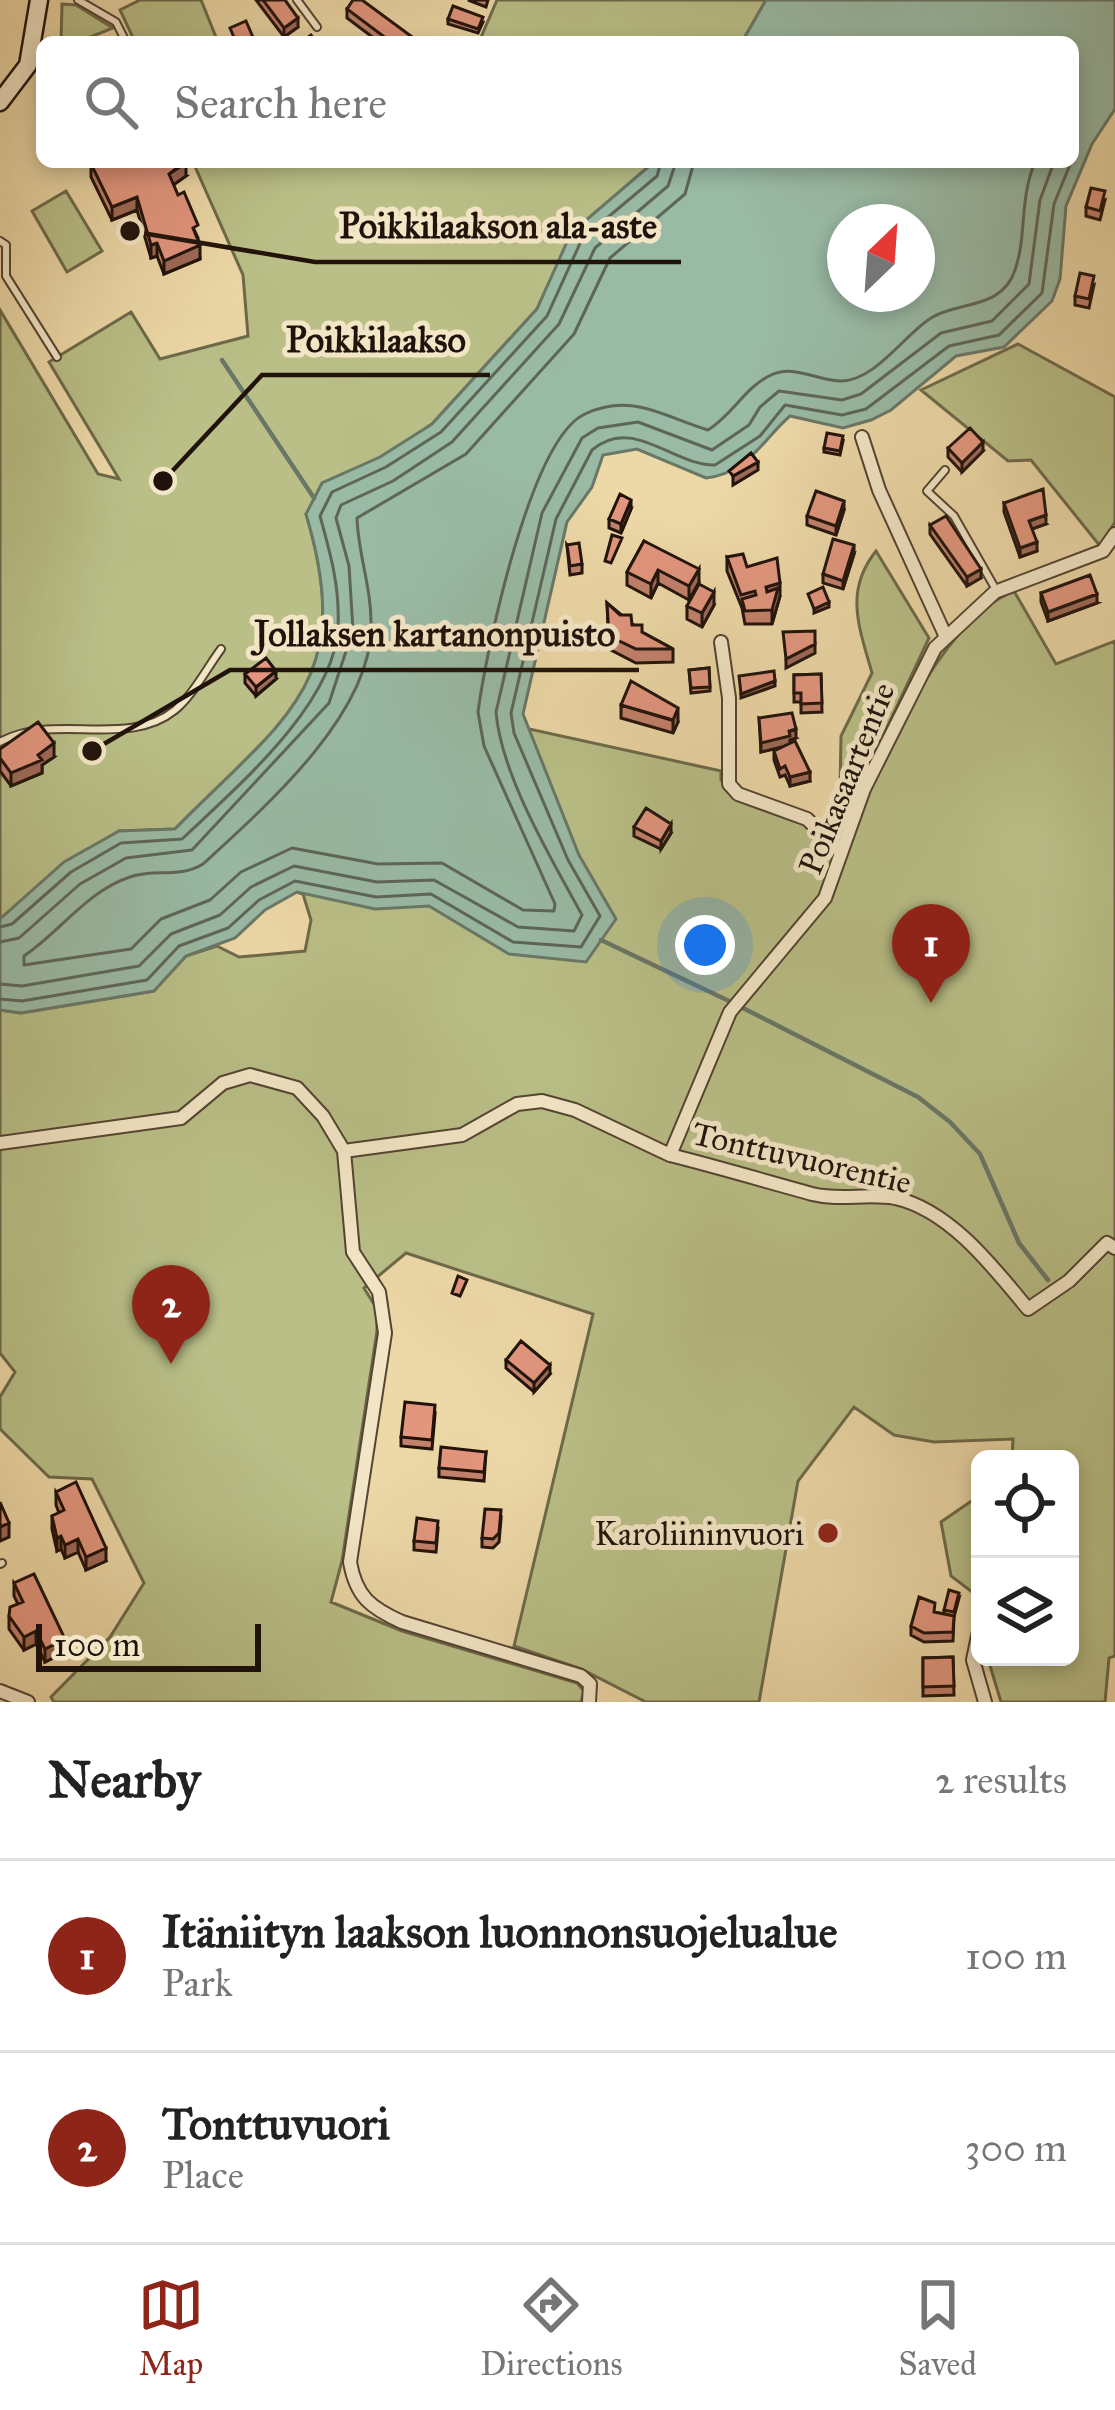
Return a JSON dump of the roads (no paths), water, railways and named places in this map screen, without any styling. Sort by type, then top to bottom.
[{"type":"street","points":[[0,102],[28,65],[39,0]]},
{"type":"street","points":[[862,437],[879,490],[946,637]]},
{"type":"street","name":"Poikasaartentie","points":[[670,1155],[730,1012],[826,898],[840,851],[914,682],[946,637],[997,591],[1103,551],[1115,534]]},
{"type":"street","points":[[721,642],[729,698],[730,784],[739,794],[807,819],[840,851]]},
{"type":"street","points":[[0,1143],[182,1118],[234,1077],[264,1076],[297,1088],[309,1099],[344,1151],[353,1252],[379,1292],[386,1333],[365,1439],[350,1562],[353,1582],[376,1611],[580,1676],[590,1684],[589,1702]]},
{"type":"street","points":[[344,1151],[462,1135],[518,1104],[542,1101],[575,1109],[670,1155]]},
{"type":"street","name":"Tonttuvuorentie","points":[[670,1155],[813,1194],[848,1200],[894,1198],[948,1226],[991,1264],[1028,1309],[1070,1281],[1112,1242]]},
{"type":"street","points":[[975,1666],[985,1702]]},
{"type":"street","points":[[0,1691],[28,1702]]},
{"type":"lane","points":[[78,0],[109,15],[122,36]]},
{"type":"lane","points":[[297,0],[317,27]]},
{"type":"lane","points":[[0,241],[6,245],[6,276],[57,357]]},
{"type":"lane","points":[[945,470],[927,491],[954,516],[997,591]]},
{"type":"lane","points":[[0,742],[10,736],[80,725],[137,728],[175,710],[221,650]]},
{"type":"water","points":[[766,0],[1115,0],[1115,109],[1092,144],[1066,206],[1060,279],[1052,301],[1004,347],[956,356],[891,410],[871,420],[843,428],[790,416],[744,463],[721,475],[706,478],[637,449],[603,455],[592,487],[567,522],[523,714],[579,855],[616,919],[586,962],[509,954],[429,906],[375,909],[297,892],[265,910],[235,938],[186,956],[154,991],[21,1013],[0,1010],[0,919],[64,862],[119,831],[175,829],[278,725],[301,693],[316,659],[323,619],[320,572],[306,514],[322,483],[380,457],[432,424],[537,309],[571,233],[647,168],[1079,168],[1079,36],[745,36]]},
{"type":"waterway","points":[[222,360],[314,498]]},
{"type":"waterway","points":[[601,940],[729,1001]]},
{"type":"waterway","points":[[743,1008],[918,1097],[950,1122],[980,1154],[1019,1243],[1048,1280]]},
{"type":"place","name":"Poikkilaakson ala-aste","points":[[130,231]]},
{"type":"place","name":"Poikkilaakso","points":[[163,481]]},
{"type":"place","name":"Jollaksen kartanonpuisto","points":[[92,751]]},
{"type":"place","name":"Itäniityn laakson luonnonsuojelualue","points":[[931,1003]]},
{"type":"place","name":"Tonttuvuori","points":[[171,1364]]},
{"type":"place","name":"Karoliininvuori","points":[[828,1533]]}]
